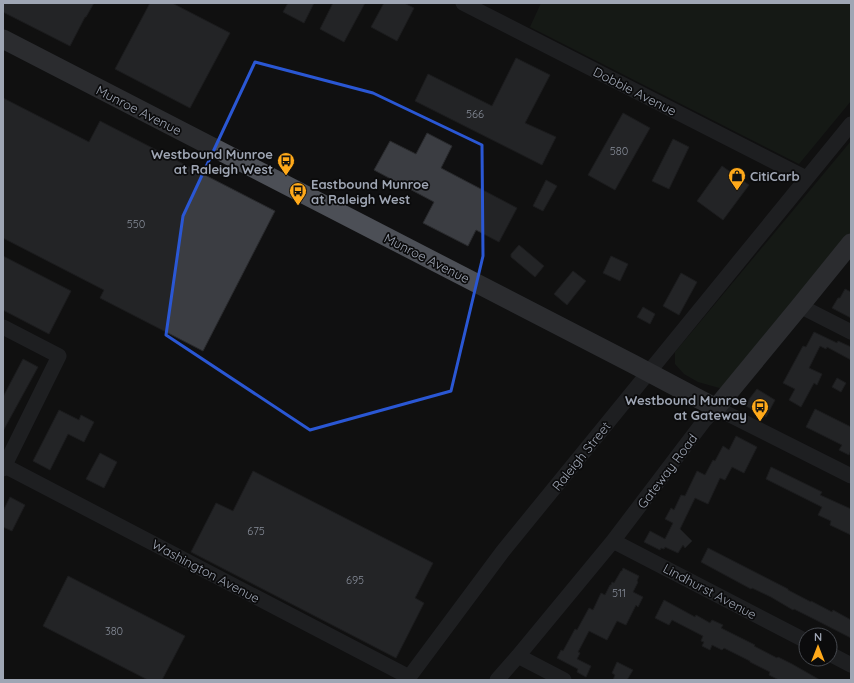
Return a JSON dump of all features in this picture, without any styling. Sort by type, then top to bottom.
[{"type":"main road","name":"Munroe Avenue","points":[[3,39],[716,408]]},
{"type":"main road","name":"Gateway Road","points":[[716,408],[851,243]]},
{"type":"street","name":"Dobbie Avenue","points":[[463,3],[806,178]]},
{"type":"street","name":"Raleigh Street","points":[[408,679],[503,551],[851,124]]},
{"type":"street","points":[[800,306],[851,332]]},
{"type":"street","points":[[3,327],[59,356],[4,466]]},
{"type":"street","name":"Munroe Avenue","points":[[716,408],[851,476]]},
{"type":"street","name":"Gateway Road","points":[[497,680],[613,541],[704,421],[716,408]]},
{"type":"street","name":"Washington Avenue","points":[[4,466],[408,679]]},
{"type":"street","name":"Lindhurst Avenue","points":[[613,541],[798,637]]},
{"type":"street","points":[[518,656],[564,680]]},
{"type":"street","points":[[838,658],[851,665]]},
{"type":"highlighted area","points":[[255,62],[373,93],[482,145],[483,256],[451,391],[310,430],[166,335],[183,216]]},
{"type":"shaded area","points":[[541,3],[851,3],[851,101],[799,164],[530,27]]},
{"type":"shaded area","points":[[851,141],[851,232],[723,389],[698,382],[684,374],[675,364],[675,352]]},
{"type":"building","points":[[3,3],[94,3],[70,46],[3,12]]},
{"type":"building","points":[[150,3],[172,3],[230,33],[190,108],[115,69]]},
{"type":"building","points":[[288,3],[314,3],[304,23],[283,12]]},
{"type":"building","points":[[333,3],[365,3],[344,42],[320,29]]},
{"type":"building","points":[[384,3],[404,3],[414,8],[397,41],[371,27]]},
{"type":"building","points":[[516,58],[550,75],[525,123],[556,137],[542,165],[415,101],[428,74],[492,106]]},
{"type":"building","points":[[3,98],[89,142],[100,121],[275,211],[203,351],[100,298],[104,290],[3,238]]},
{"type":"building","points":[[623,113],[650,128],[615,190],[588,175]]},
{"type":"building","points":[[427,133],[452,146],[441,168],[517,208],[499,242],[476,230],[468,246],[423,223],[434,202],[374,170],[390,141],[416,154]]},
{"type":"building","points":[[673,139],[689,147],[669,189],[652,181]]},
{"type":"building","points":[[722,166],[749,185],[723,220],[697,201]]},
{"type":"building","points":[[546,180],[557,186],[543,211],[533,206]]},
{"type":"building","points":[[519,245],[544,266],[535,277],[511,257],[511,254]]},
{"type":"building","points":[[3,256],[71,291],[49,334],[3,310]]},
{"type":"building","points":[[611,256],[628,264],[620,281],[603,273]]},
{"type":"building","points":[[573,271],[586,281],[567,305],[554,294]]},
{"type":"building","points":[[681,273],[697,282],[679,315],[663,306]]},
{"type":"building","points":[[845,289],[851,292],[851,318],[832,308]]},
{"type":"building","points":[[643,307],[655,314],[650,324],[637,317]]},
{"type":"building","points":[[814,332],[837,343],[838,341],[851,347],[851,360],[827,347],[826,349],[820,346],[809,368],[822,374],[817,385],[814,383],[801,407],[789,400],[795,389],[783,383],[803,346],[806,347]]},
{"type":"building","points":[[23,359],[38,367],[3,431],[3,397]]},
{"type":"building","points":[[837,378],[846,383],[841,392],[832,387]]},
{"type":"building","points":[[757,389],[775,400],[766,417],[746,406]]},
{"type":"building","points":[[815,409],[851,427],[851,450],[849,455],[839,450],[842,445],[806,427]]},
{"type":"building","points":[[59,410],[79,420],[81,415],[94,422],[84,442],[68,434],[50,470],[33,461]]},
{"type":"building","points":[[736,436],[757,447],[744,473],[732,467],[725,480],[720,478],[708,504],[695,498],[680,529],[692,541],[685,548],[683,545],[678,553],[665,547],[664,549],[661,548],[660,550],[644,542],[650,531],[665,539],[673,523],[665,519],[671,508],[674,510],[681,495],[685,496],[697,471],[705,475],[723,446],[729,450]]},
{"type":"building","points":[[100,453],[117,462],[104,488],[86,479]]},
{"type":"building","points":[[771,467],[822,492],[820,495],[851,509],[851,535],[830,525],[831,521],[818,515],[822,507],[766,479]]},
{"type":"building","points":[[253,471],[433,563],[415,598],[424,603],[396,658],[191,552],[216,503],[233,511]]},
{"type":"building","points":[[10,497],[25,505],[12,531],[3,527],[3,511]]},
{"type":"building","points":[[708,548],[811,602],[832,612],[833,610],[851,620],[851,638],[838,631],[838,627],[829,627],[794,609],[793,610],[771,597],[752,588],[751,589],[701,562]]},
{"type":"building","points":[[623,568],[639,576],[633,592],[643,597],[638,607],[636,605],[626,625],[617,621],[607,640],[589,631],[578,652],[580,653],[577,659],[591,666],[586,677],[577,672],[578,669],[557,658],[561,650],[563,651],[575,629],[577,630],[589,608],[593,610],[601,593],[605,595],[612,582],[614,583]]},
{"type":"building","points":[[68,576],[185,636],[162,680],[148,680],[43,626]]},
{"type":"building","points":[[664,600],[695,617],[696,615],[710,623],[712,620],[723,625],[721,628],[820,680],[779,680],[769,675],[770,672],[724,648],[722,650],[712,645],[710,650],[702,646],[704,642],[701,641],[703,636],[672,620],[669,625],[655,618]]},
{"type":"building","points":[[617,662],[633,670],[627,680],[613,680],[615,675],[612,673]]},
{"type":"place","name":"Westbound Munroe at Raleigh West","points":[[286,176]]},
{"type":"place","name":"CitiCarb","points":[[737,191]]},
{"type":"place","name":"Eastbound Munroe at Raleigh West","points":[[298,206]]},
{"type":"place","name":"Westbound Munroe at Gateway","points":[[760,422]]}]
